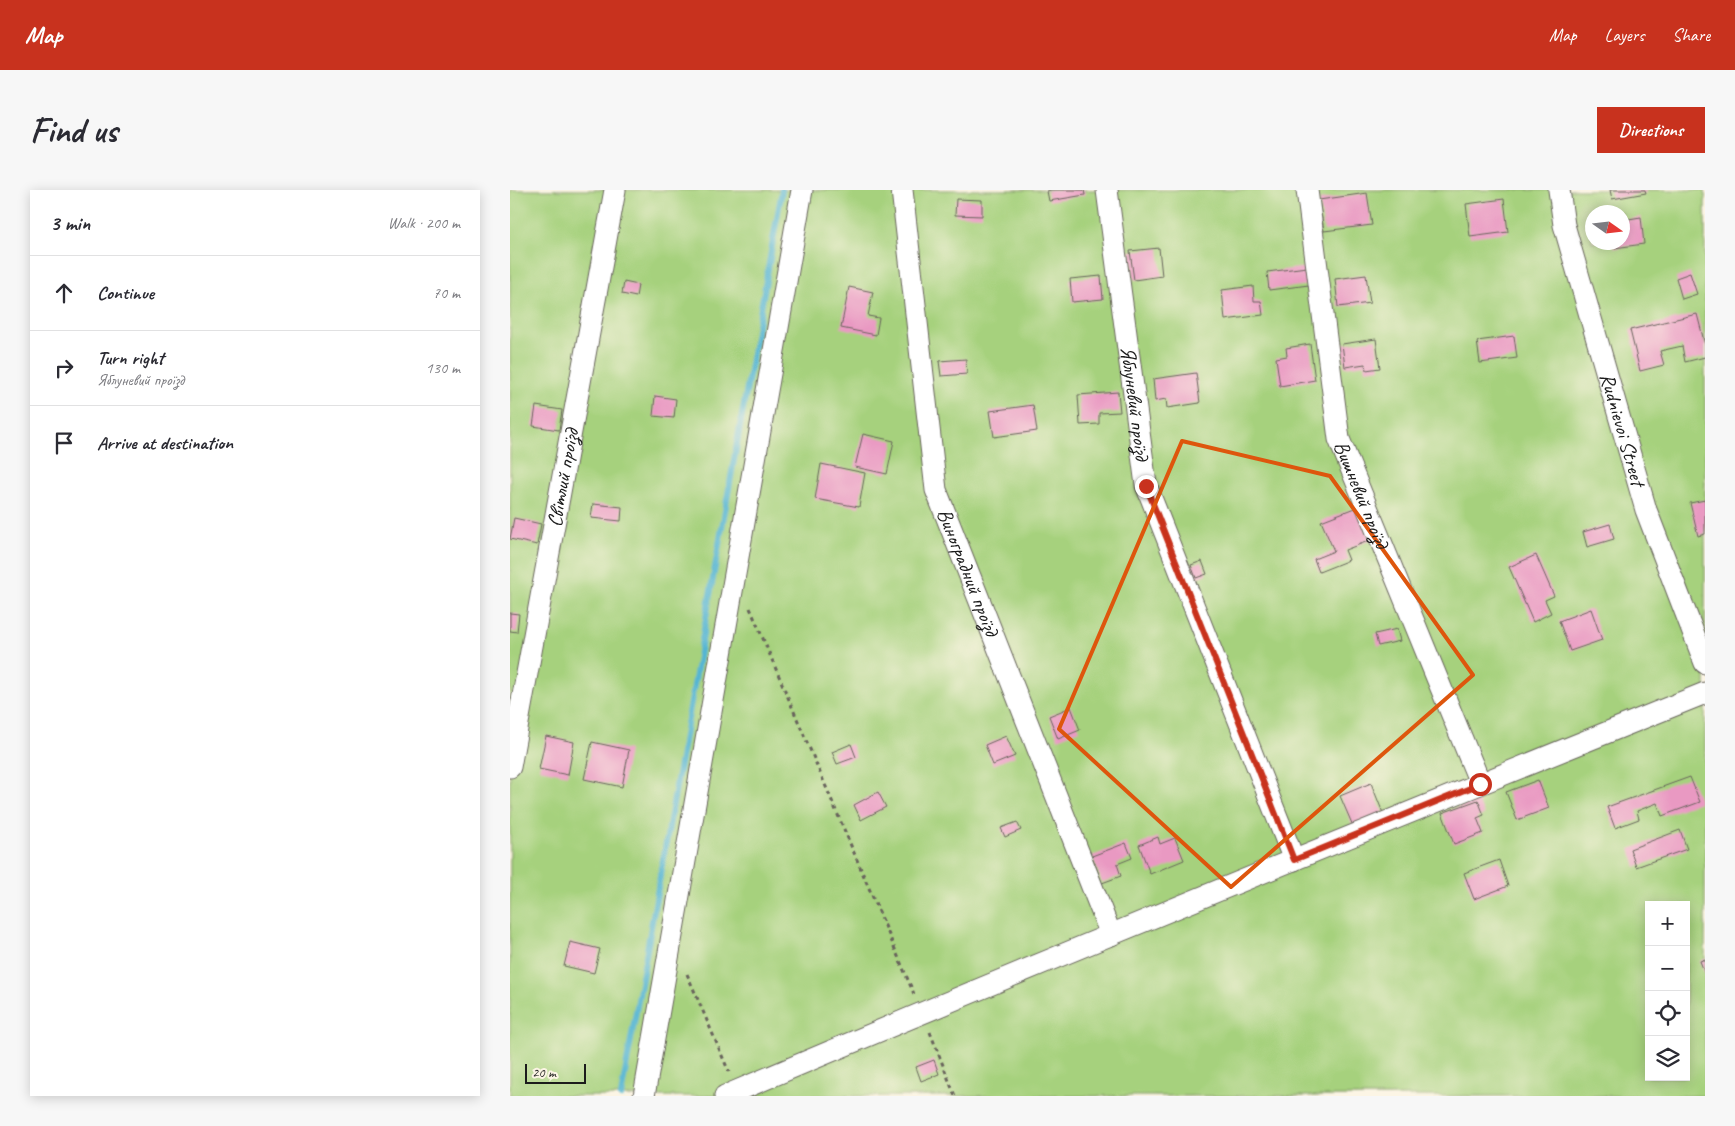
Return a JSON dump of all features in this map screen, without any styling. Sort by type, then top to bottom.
[{"type":"street","name":"Світлий проїзд","points":[[510,767],[615,190]]},
{"type":"street","points":[[644,1096],[802,190]]},
{"type":"street","name":"Виноградний проїзд","points":[[902,190],[936,490],[1112,935]]},
{"type":"street","name":"Яблуневий проїзд","points":[[1107,190],[1146,486],[1294,860]]},
{"type":"street","name":"Вишневий проїзд","points":[[1307,190],[1339,439],[1480,784]]},
{"type":"street","name":"Rudnievoi Street","points":[[1559,190],[1564,225],[1646,510],[1705,662]]},
{"type":"street","points":[[734,1094],[922,1013],[1705,693]]},
{"type":"path","points":[[735,573],[922,1013],[955,1096]]},
{"type":"path","points":[[687,973],[734,1094]]},
{"type":"highlighted area","points":[[1182,441],[1330,476],[1473,675],[1231,887],[1059,729]]},
{"type":"green space","points":[[510,190],[1705,190],[1705,1096],[510,1096]]},
{"type":"building","points":[[1084,190],[1085,195],[1049,201],[1047,191]]},
{"type":"building","points":[[1610,190],[1645,190],[1646,193],[1612,199]]},
{"type":"building","points":[[1367,193],[1372,225],[1324,231],[1319,200]]},
{"type":"building","points":[[956,199],[982,200],[982,216],[955,215]]},
{"type":"building","points":[[1504,199],[1508,232],[1470,237],[1466,204]]},
{"type":"building","points":[[1641,217],[1644,244],[1630,246],[1630,219]]},
{"type":"building","points":[[1159,248],[1162,276],[1134,280],[1130,251]]},
{"type":"building","points":[[1307,267],[1309,285],[1269,290],[1267,272]]},
{"type":"building","points":[[1690,273],[1697,294],[1682,299],[1676,278]]},
{"type":"building","points":[[1366,275],[1370,303],[1338,307],[1335,279]]},
{"type":"building","points":[[1101,276],[1103,299],[1072,302],[1070,279]]},
{"type":"building","points":[[624,282],[638,285],[636,297],[622,294]]},
{"type":"building","points":[[1253,286],[1254,301],[1261,301],[1263,315],[1225,320],[1222,290]]},
{"type":"building","points":[[849,287],[873,292],[868,316],[879,318],[876,335],[841,328]]},
{"type":"building","points":[[1697,314],[1705,345],[1705,357],[1685,362],[1682,346],[1660,351],[1664,365],[1640,371],[1630,330]]},
{"type":"building","points":[[1514,336],[1517,358],[1480,363],[1477,341]]},
{"type":"building","points":[[1376,339],[1380,368],[1366,370],[1365,364],[1345,367],[1342,344]]},
{"type":"building","points":[[1310,344],[1315,380],[1280,386],[1276,358],[1287,356],[1286,348]]},
{"type":"building","points":[[966,359],[967,374],[941,376],[939,361]]},
{"type":"building","points":[[1196,373],[1200,403],[1167,408],[1166,399],[1155,401],[1153,379]]},
{"type":"building","points":[[1118,392],[1120,412],[1099,413],[1099,424],[1080,425],[1078,395]]},
{"type":"building","points":[[655,396],[676,399],[674,418],[653,416]]},
{"type":"building","points":[[1033,405],[1037,431],[994,437],[990,411]]},
{"type":"building","points":[[536,406],[562,410],[559,430],[533,426]]},
{"type":"building","points":[[863,434],[894,441],[887,474],[855,467]]},
{"type":"building","points":[[821,464],[865,473],[859,507],[815,499]]},
{"type":"building","points":[[1705,500],[1705,534],[1698,536],[1690,503]]},
{"type":"building","points":[[593,504],[622,507],[621,521],[591,518]]},
{"type":"building","points":[[1357,507],[1371,540],[1345,550],[1349,560],[1319,572],[1314,559],[1334,551],[1321,521]]},
{"type":"building","points":[[514,518],[541,524],[537,545],[510,539]]},
{"type":"building","points":[[1610,524],[1614,539],[1587,547],[1583,532]]},
{"type":"building","points":[[1536,555],[1554,596],[1545,600],[1551,613],[1533,622],[1509,567]]},
{"type":"building","points":[[1202,561],[1207,574],[1196,578],[1191,565]]},
{"type":"building","points":[[1591,609],[1602,640],[1570,651],[1559,621]]},
{"type":"building","points":[[510,613],[519,614],[517,632],[510,631]]},
{"type":"building","points":[[1397,629],[1400,641],[1378,646],[1375,634]]},
{"type":"building","points":[[1071,707],[1080,730],[1058,739],[1049,716]]},
{"type":"building","points":[[546,736],[574,742],[568,775],[539,769]]},
{"type":"building","points":[[1006,736],[1015,756],[993,765],[985,745]]},
{"type":"building","points":[[592,742],[629,750],[622,787],[584,779]]},
{"type":"building","points":[[851,744],[856,757],[837,764],[832,752]]},
{"type":"building","points":[[1690,777],[1700,802],[1662,816],[1657,803],[1637,811],[1639,819],[1615,828],[1607,807]]},
{"type":"building","points":[[1538,780],[1549,808],[1517,820],[1506,792]]},
{"type":"building","points":[[1371,783],[1383,813],[1353,826],[1340,796]]},
{"type":"building","points":[[878,792],[886,807],[861,820],[854,805]]},
{"type":"building","points":[[1478,800],[1484,815],[1477,818],[1483,833],[1454,844],[1442,813]]},
{"type":"building","points":[[1017,822],[1021,830],[1005,837],[1001,828]]},
{"type":"building","points":[[1680,830],[1687,849],[1636,867],[1630,849]]},
{"type":"building","points":[[1158,837],[1160,844],[1175,838],[1184,860],[1150,874],[1139,845]]},
{"type":"building","points":[[1126,843],[1132,858],[1117,864],[1121,876],[1102,883],[1092,856]]},
{"type":"building","points":[[1499,860],[1508,886],[1474,899],[1464,873]]},
{"type":"building","points":[[570,942],[600,949],[594,973],[564,966]]},
{"type":"building","points":[[1705,959],[1705,974],[1700,961]]},
{"type":"building","points":[[934,1060],[939,1074],[921,1081],[916,1067]]},
{"type":"waterway","points":[[621,1096],[782,190]]},
{"type":"route","points":[[1146,486],[1294,860],[1480,784]]}]
